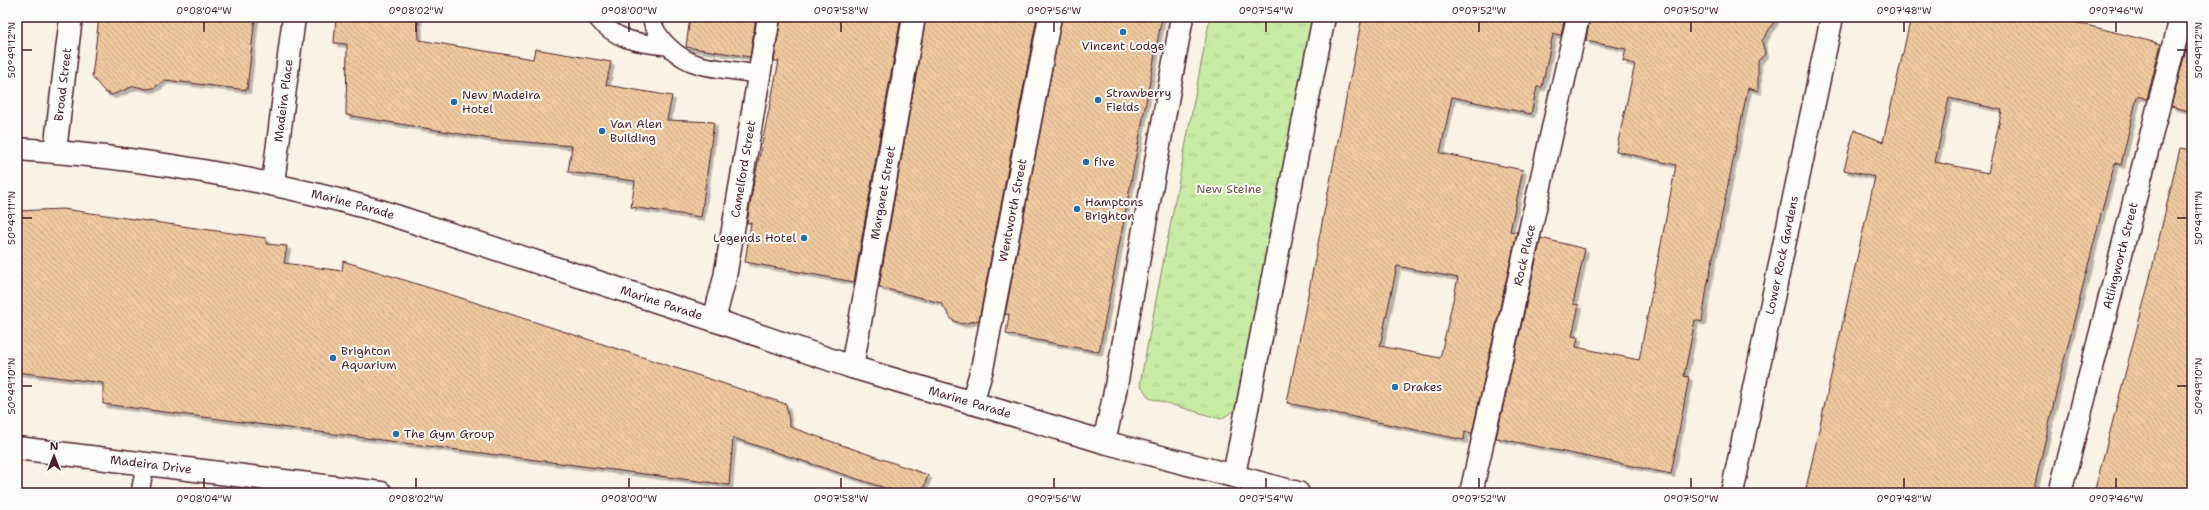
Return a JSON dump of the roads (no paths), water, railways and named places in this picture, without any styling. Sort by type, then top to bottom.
[{"type":"street","name":"Broad Street","points":[[55,151],[72,17]]},
{"type":"street","name":"Madeira Place","points":[[273,183],[294,17]]},
{"type":"street","name":"Camelford Street","points":[[714,320],[725,277],[769,17]]},
{"type":"street","name":"Margaret Street","points":[[852,368],[914,17]]},
{"type":"street","name":"Wentworth Street","points":[[972,402],[982,369],[1050,17]]},
{"type":"street","points":[[1104,442],[1114,397],[1182,17]]},
{"type":"street","points":[[1234,475],[1324,17]]},
{"type":"street","name":"Rock Place","points":[[1472,493],[1578,17]]},
{"type":"street","name":"Lower Rock Gardens","points":[[1732,493],[1832,17]]},
{"type":"street","name":"Atlingworth Street","points":[[2060,493],[2183,19]]},
{"type":"street","name":"Marine Parade","points":[[17,149],[55,151],[167,166],[273,183],[380,211],[714,320],[852,368],[1104,442],[1298,493]]},
{"type":"street","name":"Madeira Drive","points":[[17,448],[381,493]]},
{"type":"lane","points":[[596,17],[604,27],[625,40],[666,46],[699,65],[735,69],[758,75]]},
{"type":"lane","points":[[651,17],[652,23],[666,46]]},
{"type":"lane","points":[[140,493],[145,465]]},
{"type":"place","name":"Vincent Lodge","points":[[1123,32]]},
{"type":"place","name":"Strawberry Fields","points":[[1098,100]]},
{"type":"place","name":"New Madeira Hotel","points":[[454,102]]},
{"type":"place","name":"Van Alen Building","points":[[602,131]]},
{"type":"place","name":"five","points":[[1086,162]]},
{"type":"place","name":"Hamptons Brighton","points":[[1077,209]]},
{"type":"place","name":"Legends Hotel","points":[[804,238]]},
{"type":"place","name":"Brighton Aquarium","points":[[333,358]]},
{"type":"place","name":"Drakes","points":[[1395,387]]},
{"type":"place","name":"The Gym Group","points":[[396,434]]},
{"type":"park label","name":"New Steine","points":[[1229,189]]}]
